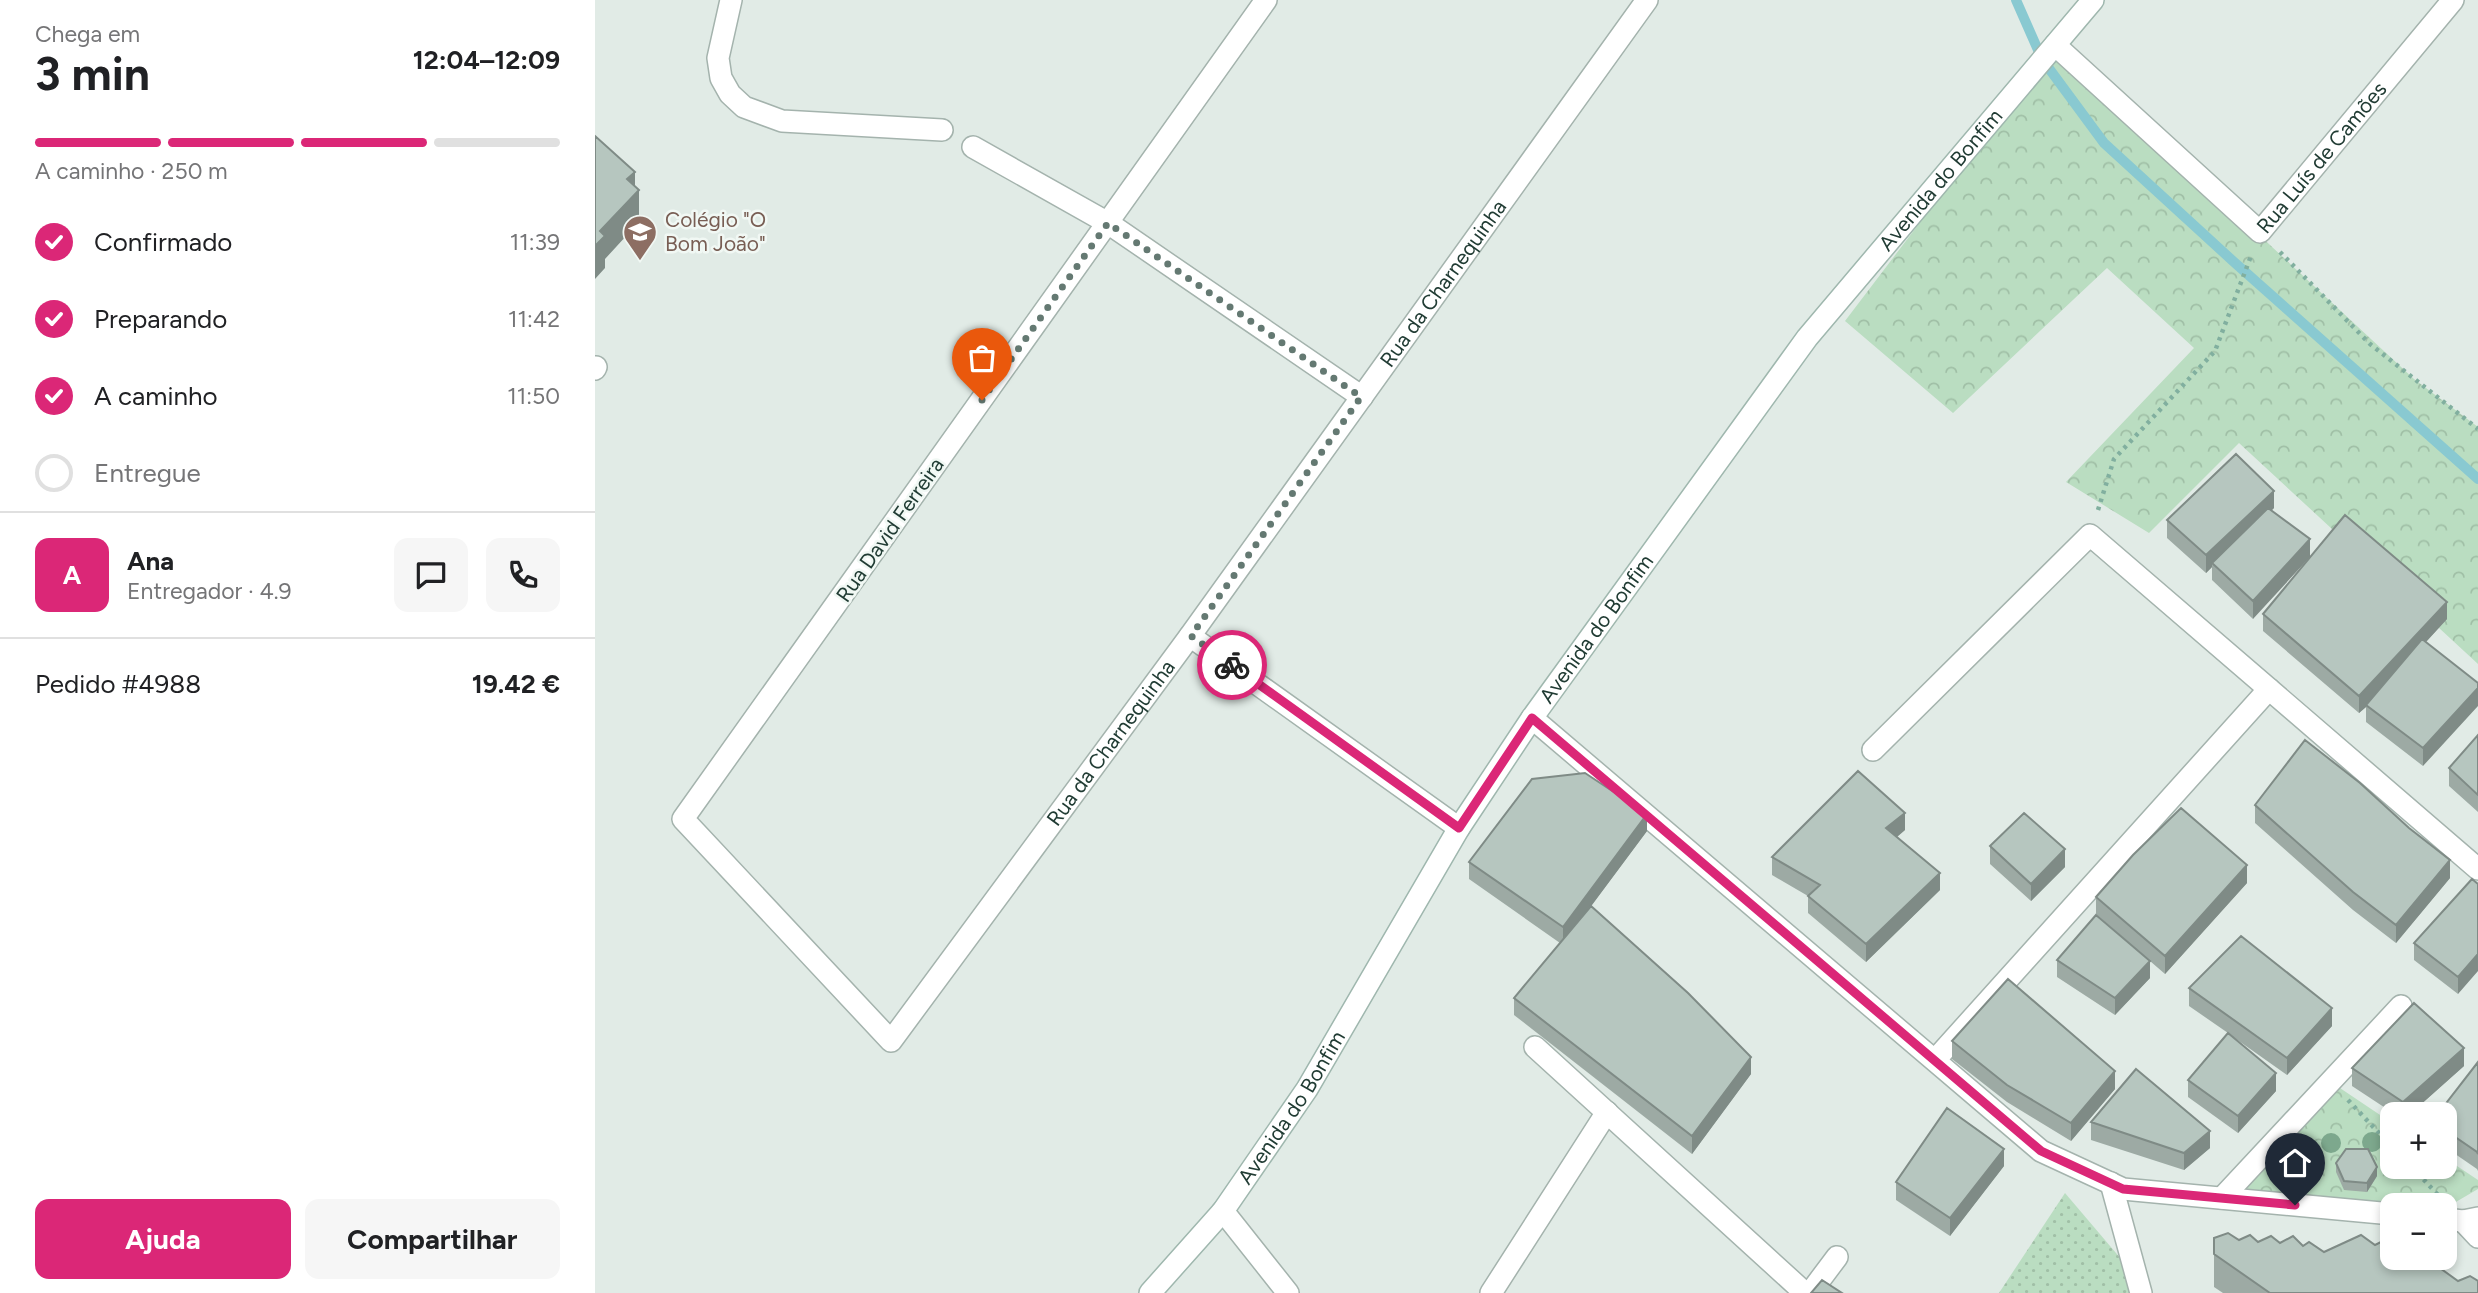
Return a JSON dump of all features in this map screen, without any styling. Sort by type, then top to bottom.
[{"type":"street","points":[[731,0],[718,58],[721,78],[730,94],[744,107],[782,121],[942,130]]},
{"type":"street","name":"Rua David Ferreira","points":[[891,1041],[683,819],[1266,0]]},
{"type":"street","name":"Rua da Charnequinha","points":[[891,1041],[1191,636],[1647,0]]},
{"type":"street","name":"Avenida do Bonfim","points":[[1150,1293],[1223,1211],[1307,1089],[1459,828],[1532,718],[1807,338],[2093,0]]},
{"type":"street","name":"Rua Luís de Camões","points":[[2055,45],[2260,232],[2453,0]]},
{"type":"street","points":[[973,147],[1108,223],[1361,397]]},
{"type":"street","points":[[1873,750],[2090,534],[2478,869]]},
{"type":"street","points":[[1191,636],[1459,828]]},
{"type":"street","points":[[1935,1060],[2269,690]]},
{"type":"street","points":[[1532,718],[2041,1151],[2123,1189],[2380,1213]]},
{"type":"street","points":[[2222,1198],[2401,1006]]},
{"type":"street","points":[[1535,1046],[1807,1293],[1837,1257]]},
{"type":"street","points":[[1492,1293],[1607,1112]]},
{"type":"street","points":[[2111,1183],[2141,1293]]},
{"type":"street","points":[[1223,1211],[1288,1293]]},
{"type":"street","points":[[2462,1219],[2478,1237]]},
{"type":"path","points":[[2090,534],[2114,459],[2215,351],[2260,232],[2370,344],[2478,429]]},
{"type":"path","points":[[2331,1082],[2380,1134]]},
{"type":"green space","points":[[2055,45],[2414,379],[2478,427],[2478,664],[2239,443],[2149,533],[2066,482],[2194,348],[2107,268],[1953,413],[1845,321]]},
{"type":"green space","points":[[2331,1082],[2380,1115],[2380,1179],[2457,1179],[2457,1166],[2478,1180],[2478,1189],[2457,1201],[2457,1193],[2380,1193],[2380,1204],[2222,1198]]},
{"type":"green space","points":[[2065,1193],[2150,1293],[1999,1293]]},
{"type":"building","points":[[595,136],[635,172],[627,179],[639,190],[600,231],[605,236],[595,246]]},
{"type":"building","points":[[2236,454],[2274,491],[2206,555],[2167,520]]},
{"type":"building","points":[[2268,508],[2310,539],[2253,601],[2212,563]]},
{"type":"building","points":[[2345,515],[2447,602],[2359,696],[2263,614]]},
{"type":"building","points":[[2422,639],[2478,683],[2478,688],[2423,748],[2366,705]]},
{"type":"building","points":[[2478,735],[2478,795],[2449,768]]},
{"type":"building","points":[[2305,740],[2450,860],[2396,925],[2353,892],[2255,805]]},
{"type":"building","points":[[1858,771],[1905,813],[1886,828],[1940,873],[1866,944],[1808,896],[1820,885],[1772,857]]},
{"type":"building","points":[[1585,773],[1647,814],[1563,927],[1469,862],[1532,779]]},
{"type":"building","points":[[2181,808],[2247,865],[2165,956],[2096,897],[2133,855]]},
{"type":"building","points":[[2024,813],[2065,849],[2031,884],[1990,846]]},
{"type":"building","points":[[2472,879],[2478,884],[2478,954],[2458,977],[2414,943]]},
{"type":"building","points":[[1591,906],[1688,993],[1751,1057],[1692,1136],[1514,998]]},
{"type":"building","points":[[2096,915],[2150,961],[2115,998],[2057,960]]},
{"type":"building","points":[[2241,936],[2332,1008],[2287,1058],[2189,988]]},
{"type":"building","points":[[2008,979],[2115,1071],[2071,1123],[2007,1085],[1952,1041]]},
{"type":"building","points":[[2414,1003],[2464,1048],[2403,1102],[2352,1068]]},
{"type":"building","points":[[2228,1033],[2276,1073],[2238,1116],[2188,1080]]},
{"type":"building","points":[[2478,1062],[2478,1154],[2457,1138],[2457,1102],[2447,1102]]},
{"type":"building","points":[[2136,1069],[2210,1131],[2184,1153],[2091,1122]]},
{"type":"building","points":[[1947,1108],[2004,1149],[1950,1218],[1896,1182]]},
{"type":"building","points":[[2346,1149],[2368,1149],[2377,1167],[2367,1183],[2344,1181],[2336,1163]]},
{"type":"building","points":[[2228,1233],[2239,1240],[2250,1235],[2258,1242],[2271,1236],[2280,1243],[2293,1236],[2303,1246],[2309,1242],[2324,1252],[2361,1235],[2375,1245],[2380,1242],[2380,1270],[2443,1270],[2458,1281],[2470,1276],[2478,1281],[2478,1293],[2270,1293],[2214,1254],[2214,1238]]},
{"type":"building","points":[[1822,1280],[1842,1293],[1811,1293]]},
{"type":"waterway","points":[[2016,0],[2042,59],[2104,143],[2478,479]]},
{"type":"way so far","points":[[982,400],[1108,223],[1361,397],[1191,636],[1232,665]]},
{"type":"place","name":"Colégio \"O Bom João\"","points":[[640,262]]},
{"type":"route","points":[[1232,665],[1459,828],[1532,718],[2041,1151],[2123,1189],[2295,1205]]}]
